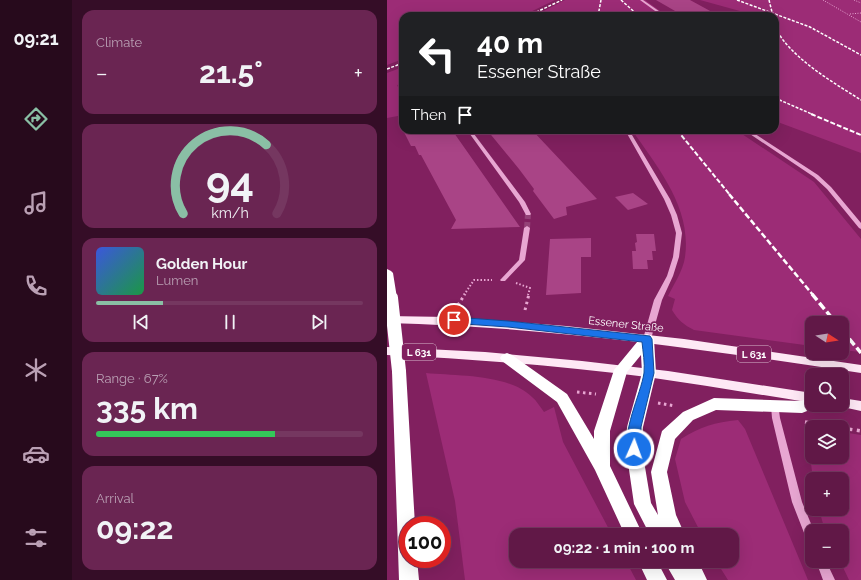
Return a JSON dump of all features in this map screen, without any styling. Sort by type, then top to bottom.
[{"type":"highway","points":[[387,273],[399,371],[409,580]]},
{"type":"highway","points":[[602,466],[602,430],[621,370],[647,339]]},
{"type":"highway","points":[[647,339],[649,373],[635,427],[634,449],[643,504],[655,528]]},
{"type":"highway","points":[[507,358],[562,398],[602,466],[631,528]]},
{"type":"highway","points":[[673,528],[667,516],[659,472],[668,436],[688,416],[714,404],[775,406],[805,405]]},
{"type":"highway","points":[[651,568],[657,580]]},
{"type":"highway","points":[[678,568],[687,580]]},
{"type":"highway","points":[[691,568],[697,580]]},
{"type":"main road","name":"Essener Straße","points":[[387,319],[508,324],[647,339],[861,369]]},
{"type":"main road","name":"L 631","points":[[387,351],[507,358],[649,373],[805,397]]},
{"type":"main road","points":[[849,404],[861,406]]},
{"type":"street","points":[[641,0],[658,12]]},
{"type":"street","points":[[472,134],[522,202],[528,214]]},
{"type":"street","points":[[629,134],[667,199],[674,215],[679,233],[677,257],[670,276],[658,300],[647,339]]},
{"type":"street","points":[[753,134],[816,176],[829,188],[861,227]]},
{"type":"street","points":[[503,280],[522,260],[527,228]]},
{"type":"street","points":[[775,406],[776,418],[797,502],[806,524]]},
{"type":"street","points":[[824,568],[829,580]]},
{"type":"path","points":[[823,0],[861,22]]},
{"type":"path","points":[[855,0],[861,3]]},
{"type":"path","points":[[848,14],[861,13]]},
{"type":"path","points":[[558,396],[570,391],[613,397]]},
{"type":"path","points":[[642,401],[675,406]]},
{"type":"path","points":[[849,429],[861,431]]},
{"type":"shaded area","points":[[387,0],[555,0],[530,12],[399,12],[399,60],[387,65]]},
{"type":"shaded area","points":[[565,0],[645,0],[662,12],[542,12]]},
{"type":"shaded area","points":[[700,0],[861,0],[861,153],[779,122],[779,12],[743,12]]},
{"type":"shaded area","points":[[399,68],[399,85],[397,85],[399,89],[399,116],[387,118],[387,73]]},
{"type":"shaded area","points":[[635,134],[742,134],[814,182],[861,239],[861,352],[849,351],[849,316],[805,316],[805,345],[694,330],[681,322],[672,310],[675,299],[668,296],[684,262],[686,239],[678,205],[662,174]]},
{"type":"shaded area","points":[[426,373],[497,380],[522,389],[537,402],[544,412],[554,407],[563,442],[608,528],[509,528],[509,568],[630,568],[636,580],[465,580],[455,501]]},
{"type":"shaded area","points":[[738,420],[745,429],[808,580],[728,580],[720,568],[739,568],[739,528],[698,528],[685,502],[675,459],[681,439],[695,431],[722,422]]},
{"type":"shaded area","points":[[849,433],[861,435],[861,580],[849,580],[843,568],[849,568],[849,524],[823,524],[821,516],[849,516],[849,472],[812,472],[811,464],[849,464]]},
{"type":"building","points":[[656,0],[690,0],[712,12],[677,12]]},
{"type":"building","points":[[405,134],[455,134],[520,227],[451,229],[456,220],[421,155],[419,155],[415,146],[411,146]]},
{"type":"building","points":[[490,134],[536,134],[597,199],[566,207],[567,215],[554,219],[519,169]]},
{"type":"building","points":[[633,193],[648,204],[628,210],[615,197]]},
{"type":"building","points":[[636,234],[654,234],[656,251],[652,251],[653,260],[647,260],[648,269],[633,269],[632,251],[636,251]]},
{"type":"building","points":[[591,238],[591,257],[581,257],[581,293],[546,295],[550,239]]},
{"type":"tunnel","points":[[527,228],[528,214]]},
{"type":"railway","points":[[536,12],[562,0]]},
{"type":"railway","points":[[599,12],[601,0]]},
{"type":"railway","points":[[621,0],[634,12]]},
{"type":"railway","points":[[737,0],[769,12]]},
{"type":"railway","points":[[769,0],[772,12]]},
{"type":"railway","points":[[779,16],[810,27],[861,55]]},
{"type":"railway","points":[[779,34],[800,58],[819,73],[861,100]]},
{"type":"railway","points":[[387,69],[399,64]]},
{"type":"railway","points":[[779,100],[814,115]]},
{"type":"railway","points":[[811,114],[861,135]]},
{"type":"railway","points":[[680,134],[730,195]]},
{"type":"railway","points":[[729,194],[813,295]]},
{"type":"railway","points":[[812,294],[830,316]]},
{"type":"railway","points":[[849,338],[861,353]]},
{"type":"route","points":[[454,320],[508,324],[647,339],[649,373],[635,427],[634,449]]}]
